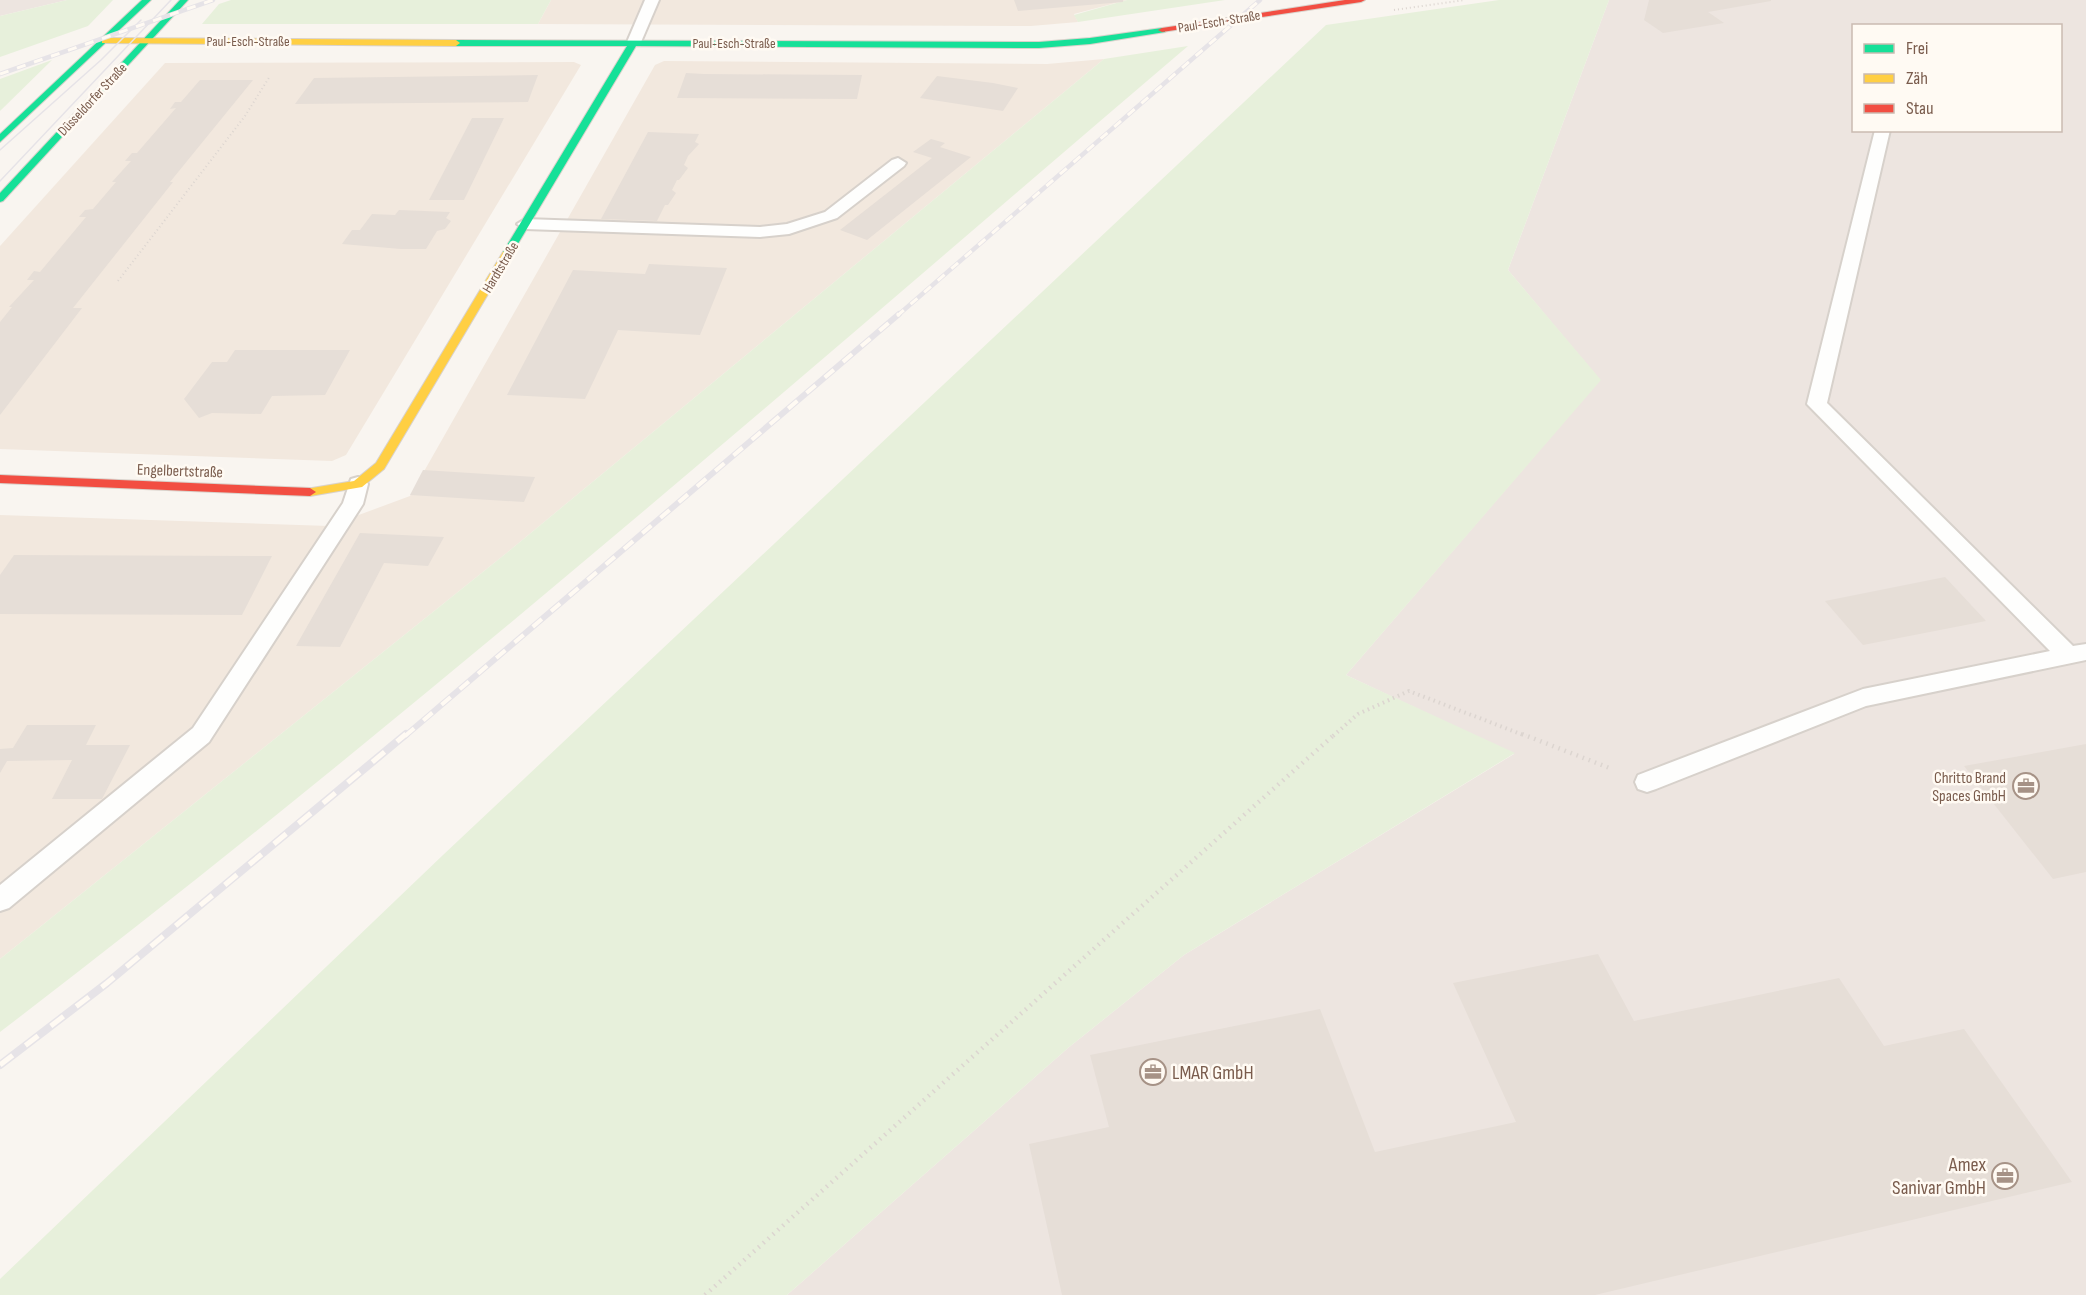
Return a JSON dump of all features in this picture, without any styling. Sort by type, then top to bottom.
[{"type":"street","name":"Düsseldorfer Straße","points":[[0,139],[147,0]]},
{"type":"street","name":"Düsseldorfer Straße","points":[[0,199],[184,0]]},
{"type":"street","name":"Paul-Esch-Straße","points":[[105,41],[1039,45],[1090,41],[1361,0]]},
{"type":"street","name":"Hardtstraße","points":[[358,484],[380,466],[634,42]]},
{"type":"street","name":"Engelbertstraße","points":[[0,479],[318,492],[358,484]]},
{"type":"lane","points":[[634,42],[652,0]]},
{"type":"lane","points":[[1883,132],[1817,404],[2077,654]]},
{"type":"lane","points":[[525,224],[760,232],[789,229],[831,215],[898,163]]},
{"type":"lane","points":[[0,900],[201,735],[353,504],[358,484]]},
{"type":"lane","points":[[1647,782],[1863,698],[2077,654]]},
{"type":"path","points":[[1384,12],[1465,0]]},
{"type":"path","points":[[117,281],[245,116],[274,69]]},
{"type":"path","points":[[705,1295],[1358,714],[1409,690],[1647,782]]},
{"type":"shaded area","points":[[0,0],[67,0],[0,16]]},
{"type":"shaded area","points":[[551,0],[1127,0],[1074,14],[1078,22],[1031,26],[538,24]]},
{"type":"shaded area","points":[[1609,0],[2086,0],[2086,1295],[787,1295],[1068,1048],[1184,955],[1514,754],[1346,675],[1600,380],[1508,270]]},
{"type":"shaded area","points":[[1104,59],[509,551],[0,959],[0,515],[329,526],[410,496],[655,65],[664,61],[1047,64]]},
{"type":"shaded area","points":[[574,62],[581,65],[346,455],[332,461],[0,449],[0,246],[165,63]]},
{"type":"green space","points":[[67,0],[113,0],[88,26],[0,57],[0,16]]},
{"type":"green space","points":[[231,0],[551,0],[538,24],[202,24],[219,4]]},
{"type":"green space","points":[[1127,0],[1225,0],[1078,22],[1074,15]]},
{"type":"green space","points":[[1499,0],[1609,0],[1508,270],[1601,380],[1346,675],[1515,753],[1184,955],[1068,1048],[787,1295],[0,1295],[0,1279],[443,855],[1326,25]]},
{"type":"green space","points":[[1188,46],[453,671],[152,914],[0,1032],[0,959],[509,551],[1104,59]]},
{"type":"green space","points":[[52,60],[0,111],[0,79]]},
{"type":"building","points":[[1014,0],[1123,0],[1123,2],[1018,11]]},
{"type":"building","points":[[1649,0],[1771,1],[1708,12],[1724,23],[1663,33],[1644,20]]},
{"type":"building","points":[[686,73],[862,75],[857,99],[677,98]]},
{"type":"building","points":[[538,75],[528,102],[295,104],[314,78]]},
{"type":"building","points":[[937,76],[1018,88],[1003,111],[920,98]]},
{"type":"building","points":[[200,80],[253,80],[170,182],[173,182],[73,308],[82,308],[0,415],[0,322],[12,307],[9,307],[34,280],[27,280],[34,271],[40,272],[86,217],[79,217],[85,210],[93,209],[116,182],[112,182],[131,161],[125,161],[132,153],[137,153],[176,108],[170,109],[175,102],[181,102]]},
{"type":"building","points":[[472,118],[504,118],[464,200],[429,200]]},
{"type":"building","points":[[648,132],[699,134],[695,142],[699,144],[688,156],[684,165],[688,168],[677,180],[672,190],[676,193],[668,205],[665,205],[657,221],[601,219]]},
{"type":"building","points":[[931,139],[945,143],[940,147],[971,157],[867,240],[840,230],[932,158],[913,152]]},
{"type":"building","points":[[399,210],[450,212],[446,218],[451,221],[445,229],[437,231],[426,249],[342,244],[352,230],[360,230],[372,214],[395,215]]},
{"type":"building","points":[[649,264],[727,268],[700,335],[618,330],[585,399],[507,395],[573,270],[645,274]]},
{"type":"building","points":[[235,350],[350,350],[325,395],[272,396],[261,414],[212,413],[199,418],[184,399],[212,362],[227,362]]},
{"type":"building","points":[[423,470],[535,477],[524,502],[410,495]]},
{"type":"building","points":[[360,533],[444,537],[428,566],[384,563],[340,647],[296,646]]},
{"type":"building","points":[[14,555],[272,556],[242,615],[0,614],[0,575]]},
{"type":"building","points":[[1945,577],[1986,621],[1863,645],[1825,601]]},
{"type":"building","points":[[27,725],[96,725],[86,745],[130,745],[102,799],[52,799],[72,760],[7,761],[0,773],[0,749],[13,748]]},
{"type":"building","points":[[2086,744],[2086,872],[2053,879],[1964,766]]},
{"type":"building","points":[[1598,954],[1634,1021],[1839,978],[1884,1046],[1964,1029],[2072,1182],[1595,1295],[1062,1295],[1029,1144],[1109,1127],[1090,1055],[1320,1009],[1375,1152],[1516,1122],[1453,983]]},
{"type":"tram line","points":[[0,181],[171,0]]},
{"type":"tram line","points":[[0,150],[101,60],[141,20]]},
{"type":"railway","points":[[0,74],[213,0]]},
{"type":"railway","points":[[897,316],[1260,0]]},
{"type":"railway","points":[[405,736],[899,314]]},
{"type":"railway","points":[[0,1065],[107,983],[406,734]]},
{"type":"traffic: fast","points":[[0,139],[147,0]]},
{"type":"traffic: fast","points":[[0,199],[184,0]]},
{"type":"traffic: fast","points":[[456,43],[1039,45],[1090,41],[1162,30]]},
{"type":"traffic: fast","points":[[508,252],[634,42]]},
{"type":"traffic: slow","points":[[105,41],[456,43]]},
{"type":"traffic: slow","points":[[310,492],[358,484],[380,466],[508,252]]},
{"type":"traffic: jam","points":[[1162,30],[1361,0]]},
{"type":"traffic: jam","points":[[0,479],[310,492]]},
{"type":"place","name":"Chritto Brand Spaces GmbH","points":[[2026,786]]},
{"type":"place","name":"LMAR GmbH","points":[[1153,1072]]},
{"type":"place","name":"Amex Sanivar GmbH","points":[[2005,1176]]}]
